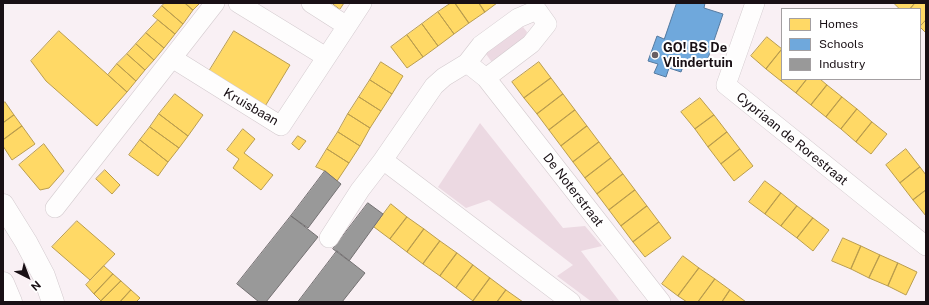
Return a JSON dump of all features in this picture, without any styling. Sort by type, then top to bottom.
[{"type":"highway","points":[[3,205],[26,242],[44,276],[53,302]]},
{"type":"highway","points":[[3,283],[11,302]]},
{"type":"street","points":[[55,208],[215,3]]},
{"type":"street","points":[[238,3],[326,57]]},
{"type":"street","points":[[311,3],[347,26]]},
{"type":"street","name":"Kruisbaan","points":[[172,58],[281,126],[362,3]]},
{"type":"street","name":"Cypriaan de Rorestraat","points":[[755,3],[726,85],[926,246]]},
{"type":"street","points":[[329,238],[360,190],[383,160],[434,86],[444,77],[467,63],[481,46],[518,18],[537,10],[547,24],[531,44],[486,78]]},
{"type":"street","name":"De Noterstraat","points":[[467,63],[486,78],[661,302]]},
{"type":"street","points":[[383,160],[571,302]]},
{"type":"shaded area","points":[[523,27],[527,32],[523,43],[501,59],[491,61],[486,54],[491,45],[513,30]]},
{"type":"shaded area","points":[[480,123],[563,228],[585,226],[602,246],[581,251],[620,302],[592,302],[557,276],[573,265],[489,200],[466,208],[438,187]]},
{"type":"building: Homes","points":[[165,3],[185,3],[193,10],[183,24],[162,6]]},
{"type":"building: Homes","points":[[185,3],[200,3],[193,10]]},
{"type":"building: Homes","points":[[332,3],[344,3],[340,9]]},
{"type":"building: Homes","points":[[451,3],[455,3],[469,23],[454,34],[438,12]]},
{"type":"building: Homes","points":[[455,3],[479,3],[485,12],[469,23]]},
{"type":"building: Homes","points":[[479,3],[497,3],[485,12]]},
{"type":"building: Homes","points":[[894,3],[915,3],[911,8],[899,8]]},
{"type":"building: Homes","points":[[915,3],[926,3],[926,20],[921,25],[921,8],[911,8]]},
{"type":"building: Homes","points":[[162,6],[183,24],[175,34],[153,16]]},
{"type":"building: Homes","points":[[438,12],[454,34],[438,46],[422,24]]},
{"type":"building: Homes","points":[[158,20],[175,34],[164,48],[146,33]]},
{"type":"building: Homes","points":[[926,20],[926,33],[921,28]]},
{"type":"building: Homes","points":[[422,24],[438,46],[423,57],[407,35]]},
{"type":"building: Homes","points":[[59,31],[127,92],[97,126],[46,81],[31,61]]},
{"type":"building: Homes","points":[[234,31],[290,65],[264,108],[208,73]]},
{"type":"building: Homes","points":[[146,33],[164,48],[154,60],[136,44]]},
{"type":"building: Homes","points":[[407,35],[423,57],[407,68],[391,47]]},
{"type":"building: Homes","points":[[767,37],[781,48],[766,69],[751,56]]},
{"type":"building: Homes","points":[[136,44],[154,60],[145,70],[127,54]]},
{"type":"building: Homes","points":[[781,50],[781,81],[766,69]]},
{"type":"building: Homes","points":[[127,54],[145,70],[136,81],[117,64]]},
{"type":"building: Homes","points":[[381,62],[403,76],[392,94],[370,80]]},
{"type":"building: Homes","points":[[539,62],[551,78],[524,98],[512,82]]},
{"type":"building: Homes","points":[[117,64],[136,81],[127,92],[108,75]]},
{"type":"building: Homes","points":[[551,78],[563,94],[537,114],[524,98]]},
{"type":"building: Homes","points":[[370,80],[392,94],[381,111],[359,97]]},
{"type":"building: Homes","points":[[782,80],[806,80],[796,93]]},
{"type":"building: Homes","points":[[806,80],[821,80],[827,85],[811,105],[796,93]]},
{"type":"building: Homes","points":[[827,85],[842,97],[826,117],[811,105]]},
{"type":"building: Homes","points":[[175,94],[203,115],[188,136],[159,114]]},
{"type":"building: Homes","points":[[563,94],[575,110],[549,130],[537,114]]},
{"type":"building: Homes","points":[[359,97],[381,111],[370,128],[348,114]]},
{"type":"building: Homes","points":[[842,97],[857,109],[841,129],[826,117]]},
{"type":"building: Homes","points":[[700,98],[714,115],[695,129],[681,112]]},
{"type":"building: Homes","points":[[5,102],[14,115],[3,123],[3,104]]},
{"type":"building: Homes","points":[[857,109],[872,122],[856,142],[841,129]]},
{"type":"building: Homes","points":[[575,110],[587,126],[561,146],[549,130]]},
{"type":"building: Homes","points":[[159,114],[188,136],[179,148],[150,127]]},
{"type":"building: Homes","points":[[348,114],[370,128],[360,146],[338,132]]},
{"type":"building: Homes","points":[[14,115],[22,126],[3,140],[3,123]]},
{"type":"building: Homes","points":[[714,115],[727,132],[708,147],[695,129]]},
{"type":"building: Homes","points":[[872,122],[887,134],[871,154],[856,142]]},
{"type":"building: Homes","points":[[22,126],[35,144],[12,160],[3,146],[3,140]]},
{"type":"building: Homes","points":[[587,126],[599,142],[573,162],[561,146]]},
{"type":"building: Homes","points":[[150,127],[179,148],[168,162],[140,140]]},
{"type":"building: Homes","points":[[243,129],[255,139],[244,153],[273,175],[261,190],[233,168],[239,159],[227,150]]},
{"type":"building: Homes","points":[[338,132],[360,146],[349,163],[327,149]]},
{"type":"building: Homes","points":[[727,132],[740,149],[721,164],[708,147]]},
{"type":"building: Homes","points":[[298,136],[306,141],[299,150],[292,144]]},
{"type":"building: Homes","points":[[140,140],[168,162],[158,176],[129,155]]},
{"type":"building: Homes","points":[[599,142],[611,158],[585,178],[573,162]]},
{"type":"building: Homes","points":[[44,144],[64,171],[49,188],[40,190],[19,165]]},
{"type":"building: Homes","points":[[327,149],[349,163],[337,181],[325,171],[316,167]]},
{"type":"building: Homes","points":[[740,149],[753,166],[734,181],[721,164]]},
{"type":"building: Homes","points":[[906,149],[920,167],[900,183],[886,165]]},
{"type":"building: Homes","points":[[611,158],[623,174],[597,194],[585,178]]},
{"type":"building: Homes","points":[[920,167],[926,175],[926,190],[913,200],[900,183]]},
{"type":"building: Homes","points":[[105,170],[120,185],[112,194],[96,179]]},
{"type":"building: Homes","points":[[623,174],[635,190],[609,210],[597,194]]},
{"type":"building: Homes","points":[[765,181],[781,193],[765,214],[749,202]]},
{"type":"building: Homes","points":[[635,190],[647,206],[621,226],[609,210]]},
{"type":"building: Homes","points":[[926,190],[926,216],[913,200]]},
{"type":"building: Homes","points":[[781,193],[797,206],[781,226],[765,214]]},
{"type":"building: Homes","points":[[391,204],[407,217],[390,239],[374,227]]},
{"type":"building: Homes","points":[[647,206],[659,222],[633,242],[621,226]]},
{"type":"building: Homes","points":[[797,206],[813,218],[797,238],[781,226]]},
{"type":"building: Homes","points":[[407,217],[424,229],[407,252],[390,239]]},
{"type":"building: Homes","points":[[813,218],[829,230],[813,251],[797,238]]},
{"type":"building: Homes","points":[[77,221],[115,254],[90,280],[52,247]]},
{"type":"building: Homes","points":[[659,222],[671,238],[645,257],[633,242]]},
{"type":"building: Homes","points":[[424,229],[440,241],[423,264],[407,252]]},
{"type":"building: Homes","points":[[843,238],[861,246],[851,269],[832,261]]},
{"type":"building: Homes","points":[[440,241],[457,253],[440,276],[423,264]]},
{"type":"building: Homes","points":[[861,246],[880,255],[869,278],[851,269]]},
{"type":"building: Homes","points":[[457,253],[473,265],[456,288],[440,276]]},
{"type":"building: Homes","points":[[880,255],[898,263],[888,286],[869,278]]},
{"type":"building: Homes","points":[[683,256],[699,268],[678,296],[662,284]]},
{"type":"building: Homes","points":[[898,263],[917,272],[906,295],[888,286]]},
{"type":"building: Homes","points":[[473,265],[490,278],[473,301],[456,288]]},
{"type":"building: Homes","points":[[104,266],[113,274],[94,294],[86,285]]},
{"type":"building: Homes","points":[[699,268],[715,279],[698,302],[687,302],[678,296]]},
{"type":"building: Homes","points":[[113,274],[121,281],[101,301],[94,294]]},
{"type":"building: Homes","points":[[490,278],[506,290],[497,302],[473,301]]},
{"type":"building: Homes","points":[[715,279],[730,290],[722,302],[698,302]]},
{"type":"building: Homes","points":[[121,281],[131,290],[120,302],[102,302],[101,301]]},
{"type":"building: Homes","points":[[131,290],[140,298],[136,302],[120,302]]},
{"type":"building: Homes","points":[[506,290],[523,302],[497,302]]},
{"type":"building: Homes","points":[[730,290],[746,302],[722,302]]},
{"type":"building: Schools","points":[[677,3],[705,3],[704,8],[723,14],[705,67],[685,61],[681,72],[669,68],[666,77],[654,73],[658,64],[648,61],[657,36],[664,39]]},
{"type":"building: Industry","points":[[325,171],[341,184],[308,228],[291,216]]},
{"type":"building: Industry","points":[[368,203],[383,214],[349,261],[333,249]]},
{"type":"building: Industry","points":[[291,216],[318,237],[266,302],[259,302],[237,284]]},
{"type":"building: Industry","points":[[337,251],[365,273],[342,302],[298,302]]},
{"type":"place","name":"GO! BS De Vlindertuin","points":[[655,55]]}]
